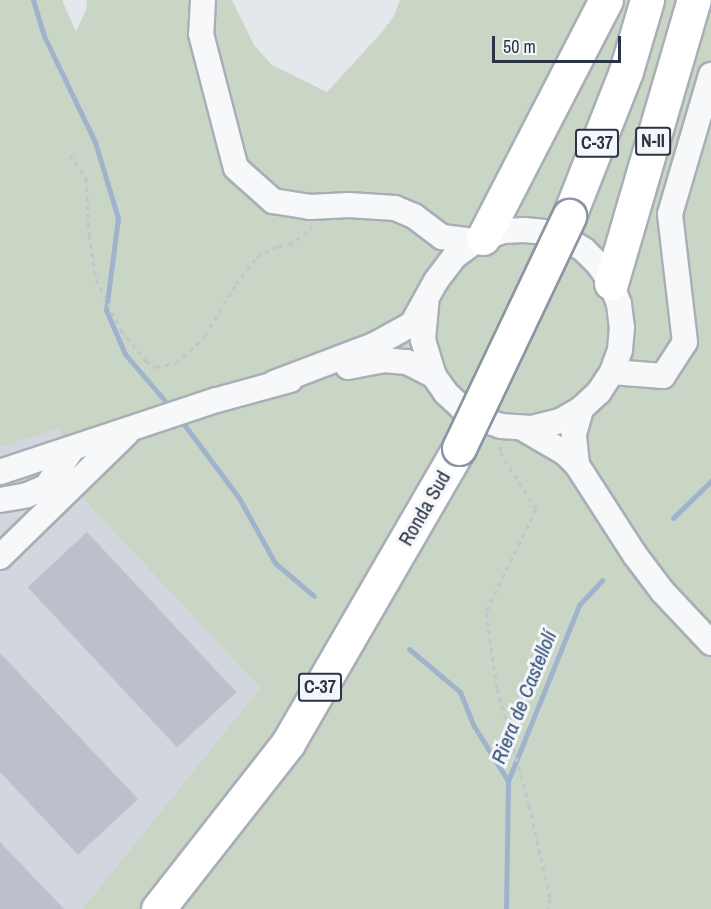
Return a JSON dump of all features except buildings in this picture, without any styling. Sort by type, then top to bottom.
[{"type":"highway","points":[[479,240],[606,0]]},
{"type":"highway","name":"Ronda Sud","points":[[626,71],[647,0]]},
{"type":"highway","name":"Ronda Sud","points":[[158,909],[288,743],[459,448],[569,216],[626,71],[660,0]]},
{"type":"highway","name":"N-II","points":[[611,283],[694,0]]},
{"type":"street","points":[[203,0],[201,34],[236,168],[273,201],[316,206],[349,205],[395,208],[414,216],[442,237],[479,240]]},
{"type":"street","points":[[612,372],[663,376],[685,342],[670,214],[711,75]]},
{"type":"street","points":[[429,229],[440,257],[440,275]]},
{"type":"street","points":[[274,383],[396,334],[412,324],[440,275],[455,256],[479,240],[503,231],[545,232],[566,239],[599,265],[611,283],[619,304],[622,327],[620,350],[612,372],[599,392],[581,409],[560,421],[531,428],[512,427],[481,419],[462,408],[446,393],[434,376],[423,340],[426,302]]},
{"type":"street","points":[[0,472],[274,383],[383,360],[407,362],[434,376]]},
{"type":"street","points":[[577,465],[574,434],[581,409]]},
{"type":"street","points":[[512,427],[565,453],[577,465],[663,592],[711,643]]},
{"type":"street","points":[[0,557],[131,429]]},
{"type":"street","points":[[0,500],[27,495],[46,487],[74,448]]},
{"type":"path","points":[[70,155],[86,178],[89,236],[96,279],[121,330],[146,361],[156,367],[176,363],[196,345],[236,284],[257,257],[278,246],[289,245],[309,232],[314,224],[316,206]]},
{"type":"path","points":[[512,427],[500,453],[536,509],[486,612],[497,688],[529,805],[550,898],[548,909]]},
{"type":"shaded area","points":[[59,427],[85,501],[260,688],[82,909],[0,909],[0,447]]},
{"type":"green space","points":[[0,0],[62,0],[76,32],[86,10],[87,0],[232,0],[254,45],[272,65],[327,92],[382,32],[394,16],[400,0],[711,0],[711,909],[82,909],[260,688],[85,501],[59,428],[0,447]]},
{"type":"waterway","points":[[33,0],[44,36],[95,142],[118,218],[106,310],[125,354],[172,409]]},
{"type":"waterway","points":[[180,419],[239,498],[275,563],[314,596]]},
{"type":"waterway","name":"Riera de Castellolí","points":[[673,518],[711,481]]},
{"type":"waterway","name":"Riera de Castellolí","points":[[506,909],[508,781],[579,605],[602,580]]},
{"type":"waterway","points":[[409,649],[460,692],[474,726],[508,781]]}]
